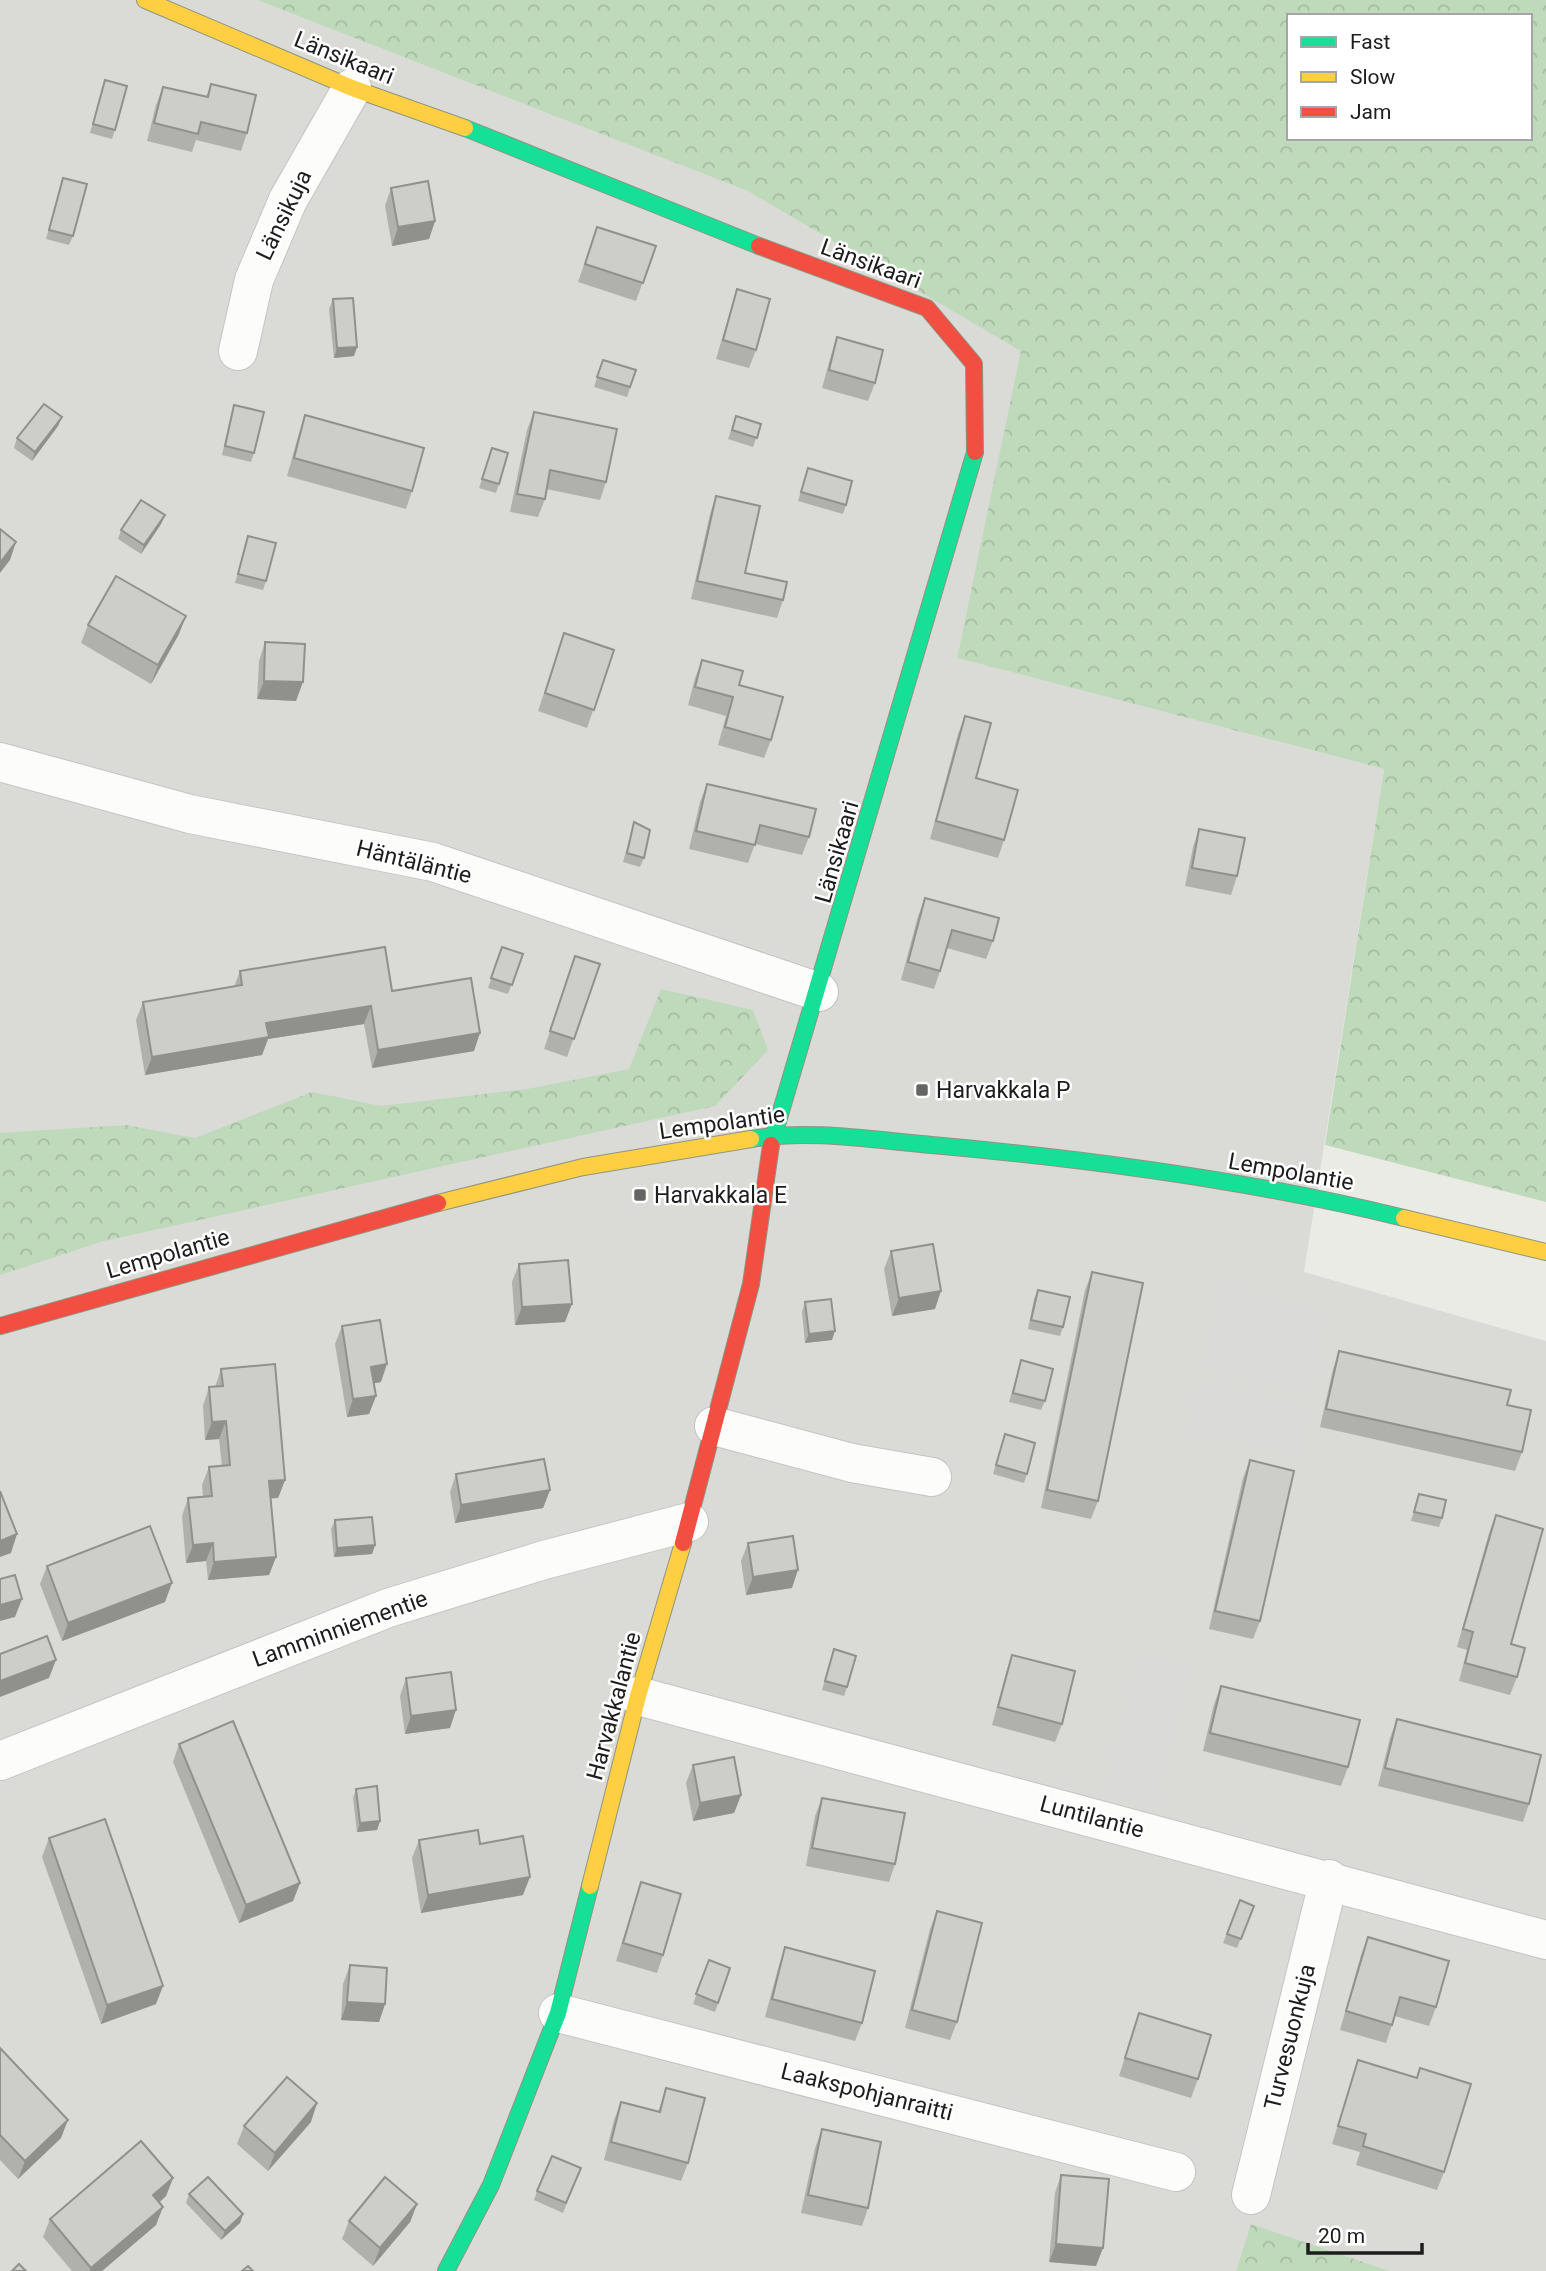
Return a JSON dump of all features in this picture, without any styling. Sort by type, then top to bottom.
[{"type":"street","name":"Länsikaari","points":[[145,0],[352,88],[491,137],[824,272],[927,309],[974,364],[975,454],[819,992],[773,1135]]},
{"type":"street","name":"Länsikuja","points":[[239,351],[254,280],[288,200],[352,88]]},
{"type":"street","name":"Häntäläntie","points":[[0,762],[190,814],[433,862],[819,992]]},
{"type":"street","name":"Lempolantie","points":[[0,1326],[393,1214],[583,1167],[773,1135],[849,1138],[1075,1158],[1332,1200],[1546,1252]]},
{"type":"street","name":"Harvakkalantie","points":[[446,2271],[491,2185],[558,2013],[638,1696],[690,1522],[751,1284],[773,1135]]},
{"type":"street","points":[[714,1426],[852,1463],[932,1477]]},
{"type":"street","name":"Lamminniementie","points":[[0,1761],[388,1608],[544,1560],[690,1522]]},
{"type":"street","name":"Luntilantie","points":[[638,1696],[792,1739],[1329,1879],[1546,1940]]},
{"type":"street","name":"Turvesuonkuja","points":[[1251,2194],[1329,1879]]},
{"type":"street","name":"Laakspohjanraitti","points":[[558,2013],[1176,2172]]},
{"type":"shaded area","points":[[0,0],[257,0],[769,199],[1022,351],[957,658],[1384,769],[1304,1272],[1546,1341],[1546,2271],[1390,2271],[1251,2225],[1236,2271],[0,2271]]},
{"type":"shaded area","points":[[1222,1289],[1326,1313],[1309,1391],[1204,1367]]},
{"type":"shaded area","points":[[1201,1384],[1310,1408],[1300,1454],[1191,1431]]},
{"type":"shaded area","points":[[1142,1655],[1190,1668],[1155,1805],[1107,1793]]},
{"type":"green space","points":[[257,0],[1546,0],[1546,1202],[1325,1145],[1384,769],[957,658],[1021,351],[748,191]]},
{"type":"green space","points":[[661,989],[753,1010],[768,1050],[715,1106],[104,1241],[0,1275],[0,1133],[126,1125],[195,1138],[312,1092],[381,1106],[527,1089],[629,1069]]},
{"type":"green space","points":[[1251,2224],[1390,2271],[1236,2271]]},
{"type":"building","points":[[105,80],[127,86],[115,130],[93,124]]},
{"type":"building","points":[[211,84],[256,95],[247,133],[201,122],[198,134],[154,123],[163,87],[208,97]]},
{"type":"building","points":[[63,178],[87,184],[73,236],[49,230]]},
{"type":"building","points":[[428,181],[435,221],[398,227],[391,188]]},
{"type":"building","points":[[597,227],[656,246],[643,283],[585,264]]},
{"type":"building","points":[[737,289],[770,299],[756,350],[723,340]]},
{"type":"building","points":[[353,298],[357,347],[337,348],[333,299]]},
{"type":"building","points":[[837,337],[883,350],[875,383],[829,370]]},
{"type":"building","points":[[603,360],[636,370],[630,387],[597,377]]},
{"type":"building","points":[[44,404],[62,417],[35,452],[17,438]]},
{"type":"building","points":[[234,405],[264,412],[254,453],[225,446]]},
{"type":"building","points":[[534,412],[617,429],[606,482],[550,470],[545,499],[517,494]]},
{"type":"building","points":[[305,415],[424,448],[412,491],[294,458]]},
{"type":"building","points":[[736,416],[761,424],[757,438],[732,430]]},
{"type":"building","points":[[492,448],[508,453],[499,484],[482,479]]},
{"type":"building","points":[[808,468],[852,481],[846,505],[801,492]]},
{"type":"building","points":[[716,496],[760,506],[745,573],[787,582],[783,600],[697,581]]},
{"type":"building","points":[[141,500],[165,515],[144,545],[121,530]]},
{"type":"building","points":[[0,529],[16,542],[0,563]]},
{"type":"building","points":[[248,536],[276,543],[266,581],[238,574]]},
{"type":"building","points":[[116,576],[186,616],[158,665],[88,625]]},
{"type":"building","points":[[564,633],[614,650],[594,710],[545,693]]},
{"type":"building","points":[[265,642],[305,644],[303,682],[264,681]]},
{"type":"building","points":[[702,660],[743,671],[739,685],[783,697],[771,740],[725,727],[733,697],[695,687]]},
{"type":"building","points":[[965,716],[991,723],[976,778],[1018,790],[1004,840],[936,821]]},
{"type":"building","points":[[707,784],[816,809],[809,837],[760,825],[755,845],[696,831]]},
{"type":"building","points":[[634,822],[650,830],[644,858],[627,853]]},
{"type":"building","points":[[1199,829],[1245,838],[1237,876],[1192,868]]},
{"type":"building","points":[[925,898],[999,918],[993,941],[952,930],[940,971],[908,962]]},
{"type":"building","points":[[385,947],[392,991],[471,978],[480,1033],[378,1050],[371,1006],[266,1023],[269,1037],[152,1057],[143,1002],[242,985],[240,971]]},
{"type":"building","points":[[502,947],[523,954],[512,985],[491,978]]},
{"type":"building","points":[[575,956],[600,964],[574,1039],[550,1031]]},
{"type":"building","points":[[933,1244],[941,1291],[899,1298],[891,1251]]},
{"type":"building","points":[[568,1260],[572,1304],[522,1307],[519,1264]]},
{"type":"building","points":[[1092,1272],[1143,1283],[1098,1501],[1047,1490]]},
{"type":"building","points":[[1038,1290],[1070,1297],[1063,1327],[1031,1320]]},
{"type":"building","points":[[831,1299],[835,1331],[809,1334],[805,1302]]},
{"type":"building","points":[[380,1320],[387,1364],[371,1367],[376,1396],[353,1399],[342,1326]]},
{"type":"building","points":[[1339,1351],[1511,1390],[1507,1405],[1531,1410],[1522,1452],[1326,1409]]},
{"type":"building","points":[[1021,1360],[1053,1369],[1045,1401],[1013,1393]]},
{"type":"building","points":[[275,1364],[285,1480],[269,1481],[276,1557],[214,1562],[213,1543],[193,1545],[188,1498],[212,1496],[209,1467],[230,1465],[226,1421],[212,1422],[209,1387],[223,1386],[221,1369]]},
{"type":"building","points":[[1005,1434],[1035,1443],[1027,1474],[996,1465]]},
{"type":"building","points":[[544,1459],[550,1490],[461,1505],[456,1474]]},
{"type":"building","points":[[1250,1460],[1294,1471],[1260,1621],[1215,1611]]},
{"type":"building","points":[[0,1491],[17,1534],[0,1541]]},
{"type":"building","points":[[1419,1494],[1446,1500],[1442,1518],[1414,1512]]},
{"type":"building","points":[[1496,1515],[1543,1529],[1511,1644],[1525,1648],[1517,1677],[1465,1663],[1473,1632],[1463,1629]]},
{"type":"building","points":[[372,1517],[375,1545],[337,1548],[335,1520]]},
{"type":"building","points":[[150,1526],[172,1583],[68,1623],[47,1566]]},
{"type":"building","points":[[793,1536],[798,1570],[753,1577],[748,1543]]},
{"type":"building","points":[[15,1575],[22,1599],[0,1605],[0,1579]]},
{"type":"building","points":[[47,1636],[56,1660],[0,1681],[0,1654]]},
{"type":"building","points":[[834,1649],[856,1656],[847,1687],[825,1681]]},
{"type":"building","points":[[1012,1655],[1075,1671],[1062,1724],[998,1707]]},
{"type":"building","points":[[451,1672],[456,1710],[411,1716],[406,1678]]},
{"type":"building","points":[[1221,1686],[1360,1720],[1348,1767],[1210,1733]]},
{"type":"building","points":[[1397,1719],[1541,1755],[1529,1804],[1385,1768]]},
{"type":"building","points":[[233,1721],[300,1883],[246,1905],[179,1744]]},
{"type":"building","points":[[734,1757],[741,1795],[700,1803],[693,1765]]},
{"type":"building","points":[[377,1786],[380,1821],[360,1823],[356,1789]]},
{"type":"building","points":[[822,1798],[905,1813],[895,1864],[812,1848]]},
{"type":"building","points":[[105,1819],[163,1986],[107,2005],[49,1838]]},
{"type":"building","points":[[478,1830],[480,1844],[523,1836],[530,1877],[428,1895],[419,1840]]},
{"type":"building","points":[[641,1882],[681,1894],[663,1955],[623,1943]]},
{"type":"building","points":[[1240,1900],[1254,1906],[1241,1939],[1227,1934]]},
{"type":"building","points":[[937,1911],[982,1923],[957,2022],[912,2010]]},
{"type":"building","points":[[1368,1937],[1449,1961],[1436,2007],[1400,1997],[1392,2025],[1346,2011]]},
{"type":"building","points":[[785,1947],[875,1971],[862,2023],[772,1999]]},
{"type":"building","points":[[709,1960],[730,1968],[718,2003],[696,1994]]},
{"type":"building","points":[[350,1965],[387,1968],[385,2004],[347,2002]]},
{"type":"building","points":[[1139,2013],[1211,2035],[1198,2079],[1125,2058]]},
{"type":"building","points":[[0,2048],[68,2120],[25,2161],[0,2135]]},
{"type":"building","points":[[1358,2060],[1417,2078],[1420,2068],[1471,2084],[1444,2172],[1363,2146],[1366,2134],[1338,2126]]},
{"type":"building","points":[[287,2077],[317,2103],[275,2153],[244,2126]]},
{"type":"building","points":[[666,2088],[705,2098],[688,2163],[611,2142],[621,2102],[660,2112]]},
{"type":"building","points":[[822,2129],[881,2142],[868,2208],[808,2195]]},
{"type":"building","points":[[141,2141],[173,2178],[153,2195],[163,2207],[91,2268],[50,2219]]},
{"type":"building","points":[[552,2156],[581,2168],[566,2203],[537,2191]]},
{"type":"building","points":[[1061,2175],[1109,2179],[1103,2248],[1056,2244]]},
{"type":"building","points":[[208,2177],[243,2214],[225,2231],[189,2194]]},
{"type":"building","points":[[385,2177],[417,2204],[380,2248],[349,2221]]},
{"type":"building","points":[[19,2264],[26,2271],[12,2271]]},
{"type":"traffic: fast","points":[[465,128],[759,246]]},
{"type":"traffic: fast","points":[[771,1145],[975,452]]},
{"type":"traffic: fast","points":[[751,1139],[796,1135],[841,1136],[1051,1157],[1228,1182],[1404,1218]]},
{"type":"traffic: fast","points":[[446,2271],[491,2185],[558,2013],[590,1886]]},
{"type":"traffic: slow","points":[[145,0],[352,88],[465,128]]},
{"type":"traffic: slow","points":[[438,1203],[583,1167],[751,1139]]},
{"type":"traffic: slow","points":[[1404,1218],[1546,1252]]},
{"type":"traffic: slow","points":[[590,1886],[638,1696],[683,1543]]},
{"type":"traffic: jam","points":[[759,246],[927,308],[974,364],[975,452]]},
{"type":"traffic: jam","points":[[683,1543],[751,1284],[771,1145]]},
{"type":"traffic: jam","points":[[0,1326],[438,1203]]},
{"type":"place","name":"Harvakkala P","points":[[922,1090]]},
{"type":"place","name":"Harvakkala E","points":[[640,1195]]}]
